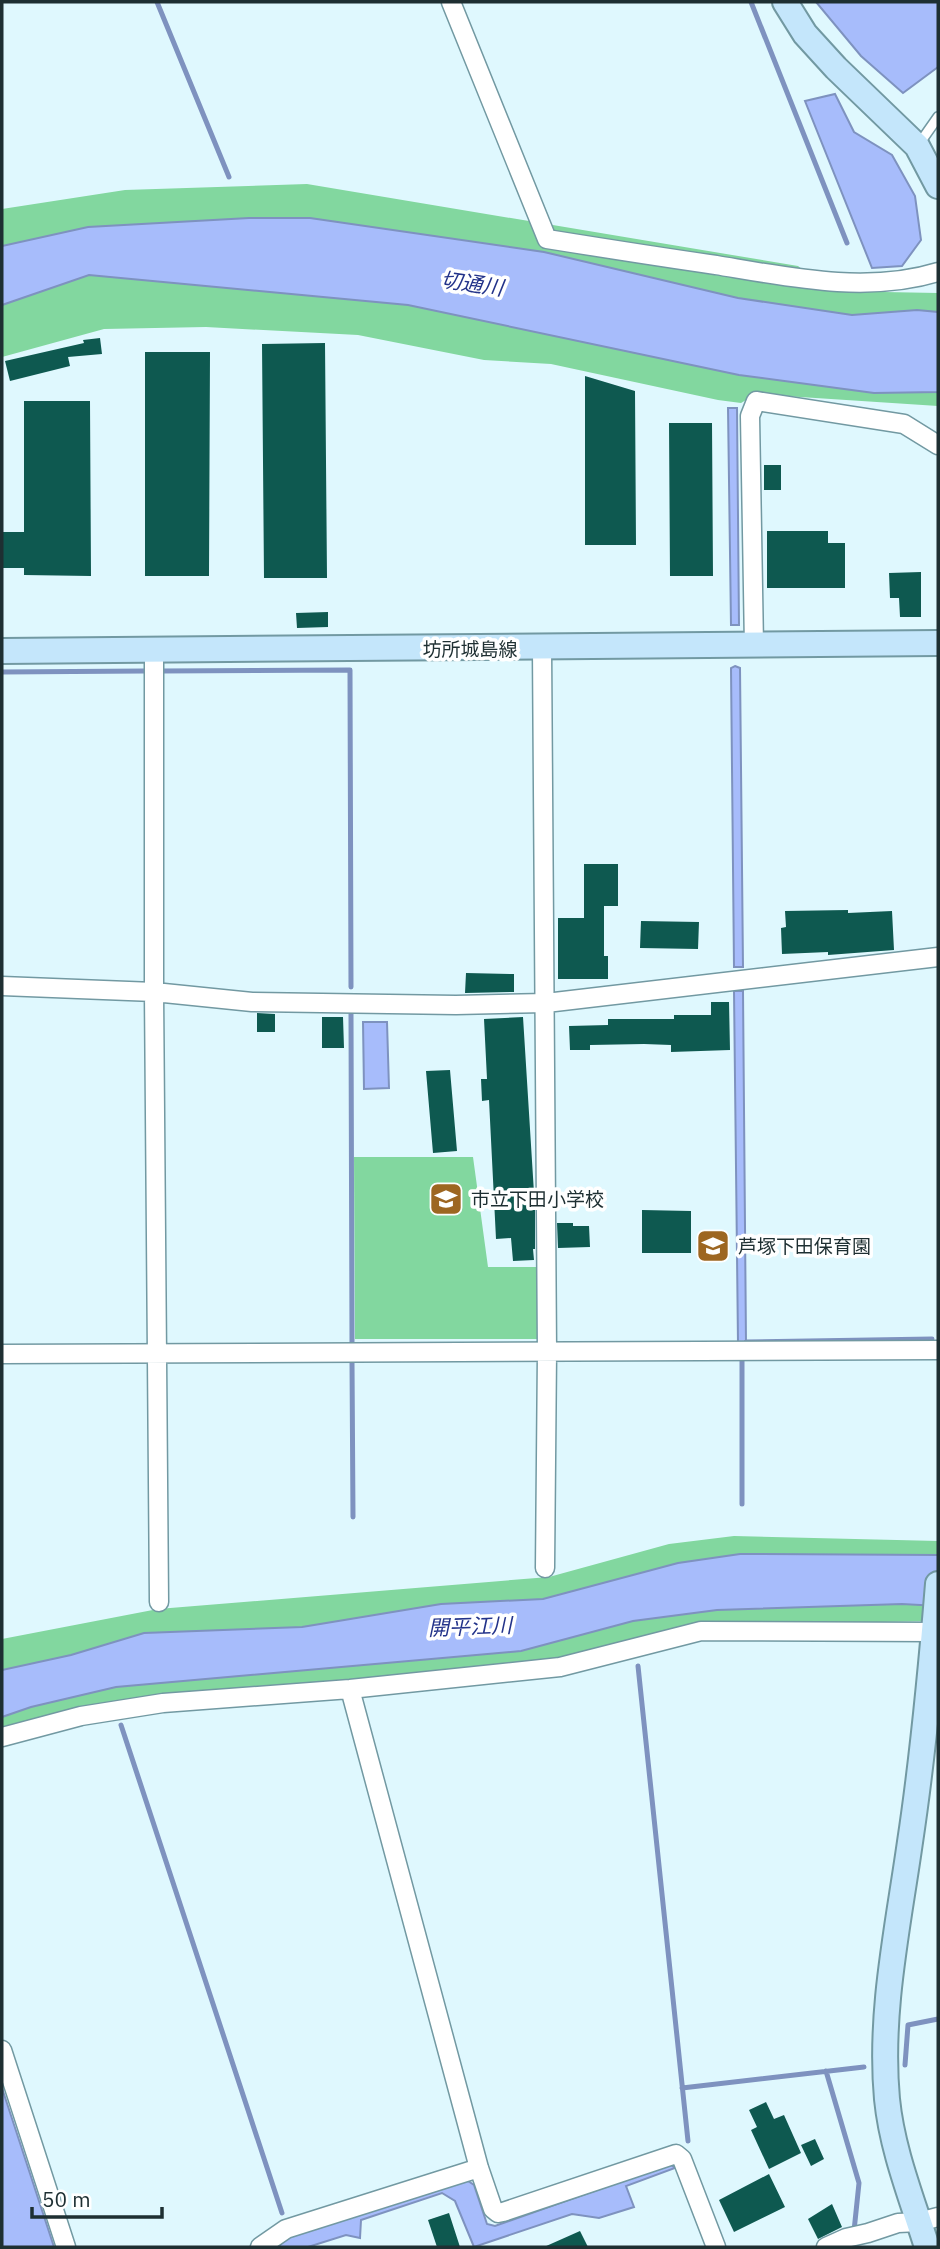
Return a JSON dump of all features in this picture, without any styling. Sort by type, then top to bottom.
[{"type":"main road","points":[[785,2],[805,34],[836,68],[918,146],[938,186]]},
{"type":"main road","name":"坊所城島線","points":[[2,651],[938,643]]},
{"type":"main road","points":[[928,2247],[929,2219],[897,2152],[887,2103],[884,2050],[887,2005],[918,1790],[938,1584]]},
{"type":"street","points":[[451,2],[547,239],[807,280],[913,280],[938,272]]},
{"type":"street","points":[[754,646],[750,416],[756,401],[904,424],[938,445]]},
{"type":"street","points":[[542,648],[546,1003],[545,1568]]},
{"type":"street","points":[[154,650],[159,1602]]},
{"type":"street","points":[[2,986],[154,992],[251,1002],[546,1003],[938,957]]},
{"type":"street","points":[[2,1354],[938,1350]]},
{"type":"street","points":[[2,1737],[81,1716],[163,1703],[350,1689],[560,1667],[702,1631],[935,1628]]},
{"type":"street","points":[[350,1689],[480,2168],[494,2209],[498,2213],[676,2154],[682,2159],[716,2247]]},
{"type":"street","points":[[2,2050],[66,2247]]},
{"type":"street","points":[[260,2247],[286,2229],[480,2168]]},
{"type":"street","points":[[826,2247],[846,2238],[898,2223],[929,2219]]},
{"type":"lane","points":[[918,146],[938,117]]},
{"type":"green space","points":[[307,184],[798,266],[829,291],[938,293],[938,312],[917,310],[852,315],[738,298],[544,252],[310,218],[88,227],[2,246],[2,209],[125,190]]},
{"type":"green space","points":[[88,275],[408,305],[739,375],[874,393],[938,392],[938,406],[756,394],[741,403],[551,364],[484,360],[358,335],[206,327],[104,329],[2,357],[2,305]]},
{"type":"green space","points":[[354,1157],[473,1157],[488,1267],[538,1267],[539,1339],[355,1339]]},
{"type":"green space","points":[[734,1536],[938,1541],[938,1555],[740,1554],[678,1563],[543,1599],[441,1604],[302,1627],[71,1655],[2,1670],[2,1639],[158,1609],[549,1577],[669,1544]]},
{"type":"green space","points":[[902,1604],[938,1606],[938,1621],[699,1625],[546,1663],[114,1702],[2,1729],[2,1717],[31,1707],[116,1687],[521,1651],[633,1621],[717,1610]]},
{"type":"water","points":[[816,2],[938,2],[938,67],[903,93],[861,56]]},
{"type":"water","points":[[835,94],[854,132],[892,155],[915,196],[921,240],[902,266],[872,268],[805,101]]},
{"type":"water","name":"切通川","points":[[249,218],[310,218],[544,252],[738,298],[852,315],[917,310],[938,312],[938,392],[874,393],[739,375],[408,305],[89,275],[2,305],[2,246],[88,227]]},
{"type":"water","points":[[728,408],[737,408],[739,625],[731,625]]},
{"type":"water","points":[[731,668],[740,668],[743,967],[734,967]]},
{"type":"water","points":[[734,991],[743,991],[746,1343],[738,1343]]},
{"type":"water","points":[[363,1022],[387,1022],[389,1088],[364,1089]]},
{"type":"water","name":"開平江川","points":[[740,1554],[938,1555],[938,1606],[902,1604],[717,1610],[633,1621],[521,1651],[116,1687],[31,1707],[2,1717],[2,1670],[71,1655],[144,1633],[302,1627],[441,1604],[543,1599],[678,1563]]},
{"type":"water","points":[[2,2088],[54,2247],[2,2247]]},
{"type":"water","points":[[670,2164],[675,2168],[626,2186],[634,2207],[599,2218],[572,2214],[474,2247],[455,2201],[442,2193],[361,2220],[360,2238],[346,2235],[308,2247],[278,2247],[289,2236],[465,2179],[474,2185],[487,2224],[495,2226]]},
{"type":"building","points":[[100,338],[102,354],[68,357],[70,366],[10,381],[5,361]]},
{"type":"building","points":[[325,343],[327,578],[264,578],[262,344]]},
{"type":"building","points":[[145,352],[210,352],[209,576],[145,576]]},
{"type":"building","points":[[585,376],[635,391],[636,545],[585,545]]},
{"type":"building","points":[[24,401],[90,401],[91,576],[24,575],[24,568],[2,568],[2,532],[24,532]]},
{"type":"building","points":[[669,423],[712,423],[713,576],[670,576]]},
{"type":"building","points":[[764,465],[781,465],[781,490],[764,490]]},
{"type":"building","points":[[767,531],[828,531],[828,543],[845,543],[845,588],[767,588]]},
{"type":"building","points":[[921,572],[921,617],[900,617],[899,598],[890,598],[889,573]]},
{"type":"building","points":[[328,612],[328,627],[297,628],[296,613]]},
{"type":"building","points":[[584,864],[618,864],[618,906],[604,906],[604,956],[608,956],[608,979],[558,979],[558,918],[584,918]]},
{"type":"building","points":[[848,910],[848,913],[892,911],[894,950],[828,955],[828,952],[782,954],[781,928],[786,927],[785,911]]},
{"type":"building","points":[[641,921],[699,922],[698,949],[640,948]]},
{"type":"building","points":[[466,973],[514,974],[514,992],[465,993]]},
{"type":"building","points":[[711,1002],[729,1002],[730,1050],[671,1052],[671,1045],[644,1044],[590,1045],[590,1050],[570,1050],[569,1026],[608,1025],[608,1019],[674,1019],[674,1015],[711,1015]]},
{"type":"building","points":[[257,1013],[275,1014],[275,1032],[257,1032]]},
{"type":"building","points":[[322,1017],[343,1017],[344,1048],[322,1048]]},
{"type":"building","points":[[523,1017],[535,1249],[534,1260],[513,1261],[511,1238],[496,1239],[489,1100],[482,1101],[481,1079],[487,1079],[484,1019]]},
{"type":"building","points":[[450,1070],[457,1151],[433,1153],[426,1071]]},
{"type":"building","points":[[642,1210],[691,1211],[691,1253],[642,1253]]},
{"type":"building","points":[[557,1223],[589,1226],[590,1247],[558,1248]]},
{"type":"building","points":[[766,2102],[774,2119],[784,2115],[801,2153],[769,2169],[751,2130],[757,2127],[749,2110]]},
{"type":"building","points":[[815,2139],[824,2159],[811,2166],[801,2145]]},
{"type":"building","points":[[769,2174],[785,2207],[734,2232],[719,2200]]},
{"type":"building","points":[[832,2204],[842,2227],[818,2239],[808,2219]]},
{"type":"building","points":[[449,2213],[460,2247],[437,2247],[428,2220]]},
{"type":"building","points":[[580,2231],[588,2247],[544,2247]]},
{"type":"waterway","points":[[157,2],[229,177]]},
{"type":"waterway","points":[[751,2],[847,243]]},
{"type":"waterway","points":[[161,671],[350,670],[351,987]]},
{"type":"waterway","points":[[2,672],[144,671]]},
{"type":"waterway","points":[[351,1014],[352,1344]]},
{"type":"waterway","points":[[746,1342],[932,1339]]},
{"type":"waterway","points":[[742,1360],[742,1504]]},
{"type":"waterway","points":[[352,1362],[353,1517]]},
{"type":"waterway","points":[[638,1666],[688,2141]]},
{"type":"waterway","points":[[121,1725],[282,2213]]},
{"type":"waterway","points":[[905,2065],[908,2025],[938,2019]]},
{"type":"waterway","points":[[682,2088],[864,2067]]},
{"type":"waterway","points":[[826,2071],[859,2183],[854,2231]]},
{"type":"place","name":"市立下田小学校","points":[[446,1199]]},
{"type":"place","name":"芦塚下田保育園","points":[[713,1246]]}]
